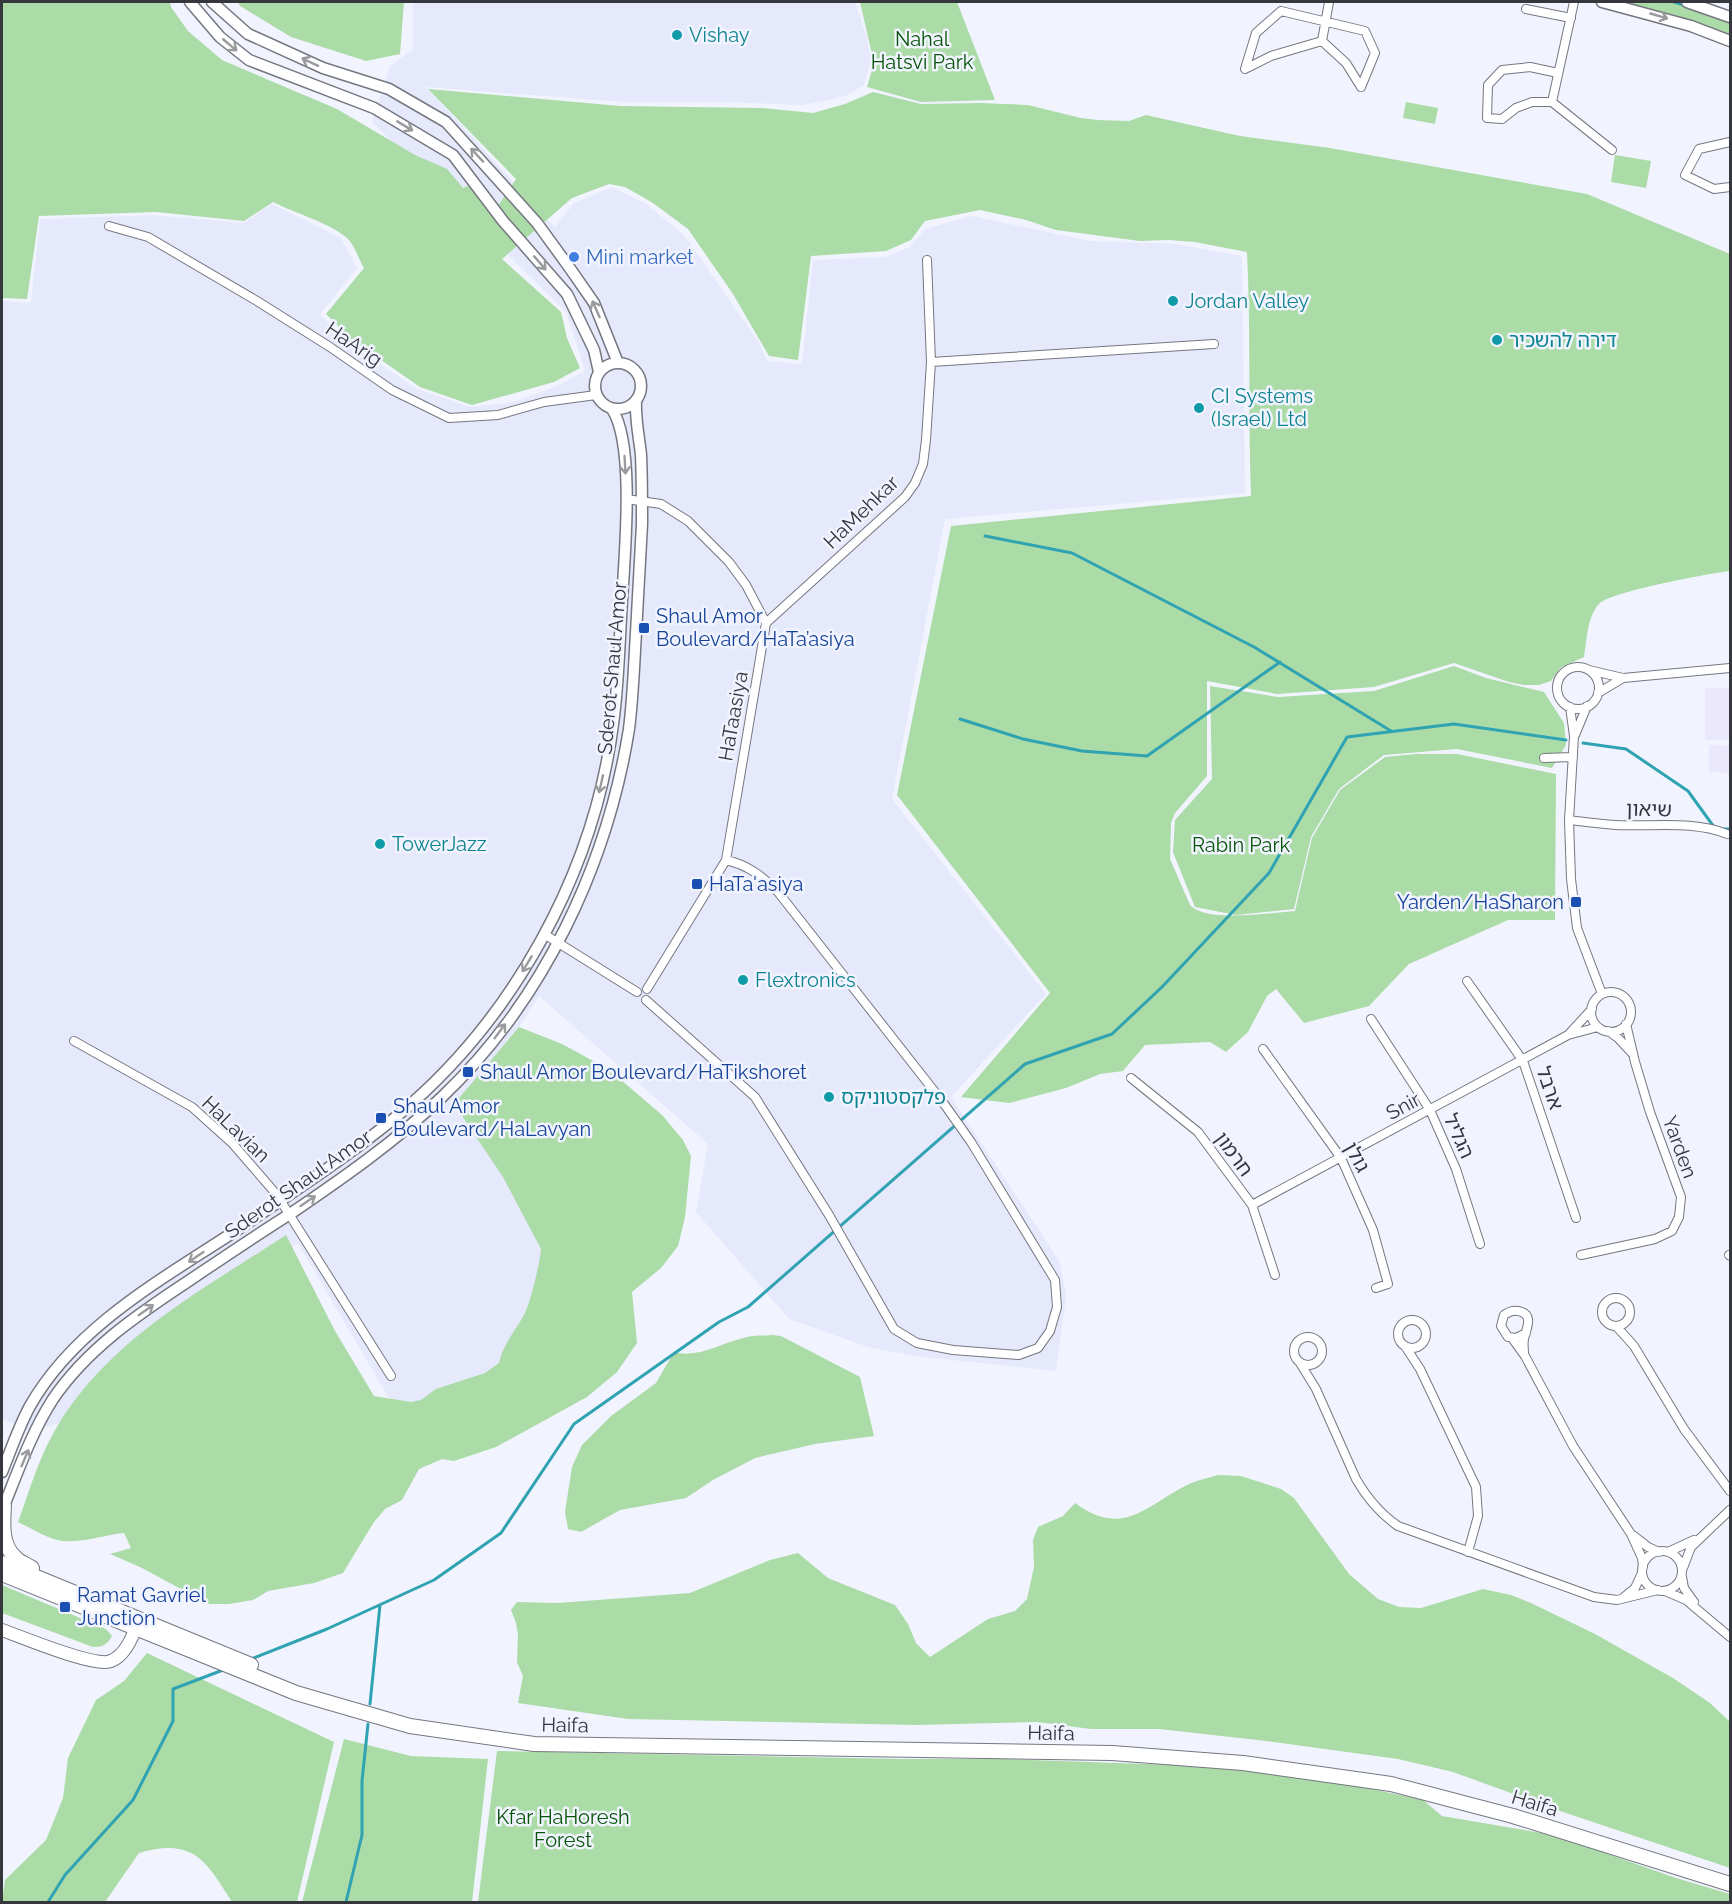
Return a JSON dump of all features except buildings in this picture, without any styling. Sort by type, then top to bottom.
[{"type":"highway","points":[[3,1509],[3,1530],[7,1546],[14,1557],[72,1592]]},
{"type":"highway","name":"Haifa","points":[[2,1563],[296,1693],[410,1726],[534,1744],[1112,1753],[1243,1763],[1391,1784],[1513,1816],[1731,1884]]},
{"type":"highway","name":"Haifa","points":[[2,1574],[137,1624]]},
{"type":"main road","points":[[2,1630],[99,1663],[109,1663],[125,1650],[137,1624]]},
{"type":"street","points":[[190,2],[220,37],[249,60],[374,108],[453,155],[503,221],[567,294],[594,350],[599,372]]},
{"type":"street","points":[[212,2],[248,34],[323,68],[389,89],[446,122],[537,223],[569,267],[594,303],[618,363]]},
{"type":"street","points":[[1322,41],[1329,2]]},
{"type":"street","points":[[1552,102],[1574,2]]},
{"type":"street","points":[[1602,2],[1691,26],[1731,41]]},
{"type":"street","points":[[1687,2],[1731,17]]},
{"type":"street","points":[[1526,9],[1571,18]]},
{"type":"street","points":[[1281,11],[1365,31],[1375,53],[1361,87],[1346,63],[1322,41],[1271,56],[1245,69],[1256,33],[1281,11]]},
{"type":"street","points":[[1558,73],[1530,67],[1502,70],[1488,84],[1487,118],[1502,119],[1516,108],[1532,102],[1552,102],[1612,150]]},
{"type":"street","points":[[1731,142],[1699,149],[1684,175],[1714,189],[1731,187]]},
{"type":"street","name":"HaArig","points":[[109,226],[148,237],[257,301],[392,390],[449,418],[498,415],[544,402],[596,394]]},
{"type":"street","name":"HaMehkar","points":[[766,623],[905,496],[915,483],[922,464],[926,440],[931,362],[927,260]]},
{"type":"street","points":[[931,362],[1215,344]]},
{"type":"street","points":[[618,363],[626,364],[638,374],[641,390],[636,400],[627,407],[612,409],[605,406],[596,394],[596,379],[599,372],[611,364],[618,363]]},
{"type":"street","name":"Sderot Shaul Amor","points":[[3,1509],[43,1415],[56,1395],[92,1353],[143,1311],[326,1189],[408,1128],[444,1095],[501,1032],[528,993],[558,941],[575,909],[602,841],[627,736],[633,683],[642,501],[640,451],[635,415],[636,400]]},
{"type":"street","name":"Sderot Shaul Amor","points":[[2,1472],[29,1408],[43,1385],[81,1342],[134,1298],[317,1176],[390,1122],[435,1082],[488,1022],[515,984],[544,934],[560,902],[586,836],[599,794],[613,725],[626,500],[621,430],[618,418],[612,409]]},
{"type":"street","points":[[626,500],[661,504],[688,520],[729,562],[746,585],[766,623]]},
{"type":"street","name":"HaTaasiya","points":[[647,989],[726,860],[766,623]]},
{"type":"street","points":[[1623,678],[1598,693],[1592,703],[1587,706],[1576,709],[1570,707],[1559,697],[1557,684],[1560,677],[1564,672],[1576,667],[1623,678],[1731,668]]},
{"type":"street","points":[[1589,670],[1598,681],[1598,693]]},
{"type":"street","points":[[1574,735],[1587,706]]},
{"type":"street","points":[[1570,707],[1574,735],[1569,820],[1571,879],[1577,928],[1602,994]]},
{"type":"street","points":[[1544,758],[1573,757]]},
{"type":"street","name":"שיאון","points":[[1569,820],[1615,825],[1686,826],[1715,829],[1730,836]]},
{"type":"street","points":[[544,934],[636,992],[640,1000],[646,1000],[755,1097],[823,1205],[894,1329],[917,1343],[953,1350],[1019,1355],[1038,1348],[1050,1331],[1056,1307],[1055,1280],[971,1142],[942,1101],[778,892],[759,873],[726,860]]},
{"type":"street","name":"ארבל","points":[[1467,981],[1523,1061],[1576,1218]]},
{"type":"street","points":[[636,992],[641,988],[647,989],[649,994],[646,1000]]},
{"type":"street","points":[[1615,992],[1629,1001],[1632,1007],[1631,1016],[1620,1030],[1608,1031],[1598,1026],[1592,1018],[1592,1009],[1602,994],[1615,992]]},
{"type":"street","name":"Snir","points":[[1568,1035],[1592,1009]]},
{"type":"street","name":"הגליל","points":[[1371,1019],[1430,1110],[1456,1169],[1480,1244]]},
{"type":"street","name":"Yarden","points":[[1581,1255],[1655,1239],[1672,1231],[1679,1217],[1681,1197],[1650,1112],[1632,1053],[1626,1024]]},
{"type":"street","name":"Snir","points":[[1252,1205],[1568,1035],[1598,1026]]},
{"type":"street","name":"Yarden","points":[[1608,1031],[1632,1053]]},
{"type":"street","name":"HaLavian","points":[[74,1041],[192,1107],[232,1143],[289,1214],[391,1376]]},
{"type":"street","name":"גולן","points":[[1263,1049],[1341,1158],[1373,1230],[1388,1284],[1376,1288]]},
{"type":"street","name":"חרמון","points":[[1131,1078],[1198,1132],[1252,1205],[1275,1275]]},
{"type":"street","points":[[1634,1346],[1629,1327],[1630,1310],[1627,1303],[1616,1298],[1609,1300],[1603,1306],[1603,1318],[1609,1324],[1617,1327],[1634,1346],[1673,1413],[1731,1491]]},
{"type":"street","points":[[1525,1356],[1524,1346],[1529,1325],[1527,1318],[1522,1312],[1511,1311],[1504,1315],[1501,1326],[1504,1334],[1512,1338],[1520,1338],[1526,1333]]},
{"type":"street","points":[[1617,1327],[1625,1324],[1630,1317]]},
{"type":"street","points":[[1420,1369],[1422,1344],[1426,1335],[1425,1328],[1419,1322],[1412,1320],[1402,1324],[1398,1332],[1399,1340],[1420,1369],[1476,1487],[1478,1516],[1468,1552]]},
{"type":"street","points":[[1316,1389],[1314,1371],[1322,1348],[1318,1341],[1308,1336],[1297,1341],[1293,1348],[1295,1356],[1316,1389],[1356,1479],[1373,1505],[1398,1526],[1594,1597],[1612,1600],[1627,1599],[1674,1587],[1682,1573],[1687,1554],[1700,1537]]},
{"type":"street","points":[[1512,1338],[1525,1356],[1564,1431],[1630,1531],[1642,1558],[1643,1570],[1649,1586],[1686,1600],[1731,1637]]},
{"type":"street","points":[[1405,1346],[1413,1348],[1422,1344]]},
{"type":"street","points":[[1300,1363],[1308,1365],[1316,1362]]},
{"type":"street","points":[[1612,1600],[1629,1594],[1635,1588],[1648,1557],[1687,1545],[1700,1537],[1731,1510]]},
{"type":"street","points":[[1630,1531],[1648,1547],[1677,1557],[1684,1588],[1707,1616]]},
{"type":"shaded area","points":[[413,2],[855,2],[871,60],[864,85],[848,95],[829,100],[803,105],[623,102],[426,87],[555,227],[574,203],[612,187],[645,203],[684,235],[758,341],[767,361],[802,364],[813,260],[885,257],[910,247],[925,229],[972,216],[1090,241],[1176,244],[1242,256],[1245,493],[945,519],[892,799],[1046,994],[951,1097],[1060,1262],[1066,1296],[1056,1371],[914,1356],[868,1347],[789,1319],[696,1212],[708,1144],[539,996],[472,1101],[556,1250],[524,1343],[476,1402],[403,1422],[298,1243],[178,1336],[92,1415],[30,1431],[2,1419],[2,301],[31,303],[40,219],[154,215],[244,223],[272,204],[341,238],[357,268],[320,314],[351,344],[417,389],[471,407],[514,402],[559,385],[585,371],[566,312],[372,122],[390,66],[413,49]]},
{"type":"shaded area","points":[[1705,688],[1730,688],[1730,740],[1705,740]]},
{"type":"shaded area","points":[[1709,745],[1730,746],[1730,773],[1709,772]]},
{"type":"green space","points":[[2,2],[170,2],[188,31],[222,60],[337,109],[415,155],[447,169],[463,188],[470,185],[498,206],[516,179],[428,89],[620,106],[762,108],[813,113],[845,104],[873,92],[921,104],[1028,105],[1097,120],[1129,121],[1146,115],[1240,136],[1330,148],[1587,194],[1730,254],[1730,571],[1661,584],[1607,599],[1599,604],[1592,615],[1584,657],[1560,668],[1551,681],[1539,685],[1509,682],[1454,663],[1374,687],[1277,694],[1207,681],[1207,776],[1175,813],[1171,823],[1170,859],[1190,905],[1198,911],[1240,916],[1295,911],[1312,838],[1340,790],[1385,757],[1457,754],[1556,774],[1555,920],[1508,920],[1409,964],[1369,1006],[1304,1023],[1276,989],[1267,996],[1248,1032],[1226,1052],[1210,1042],[1145,1045],[1123,1071],[1100,1074],[1066,1088],[1009,1103],[961,1097],[1050,993],[897,795],[951,526],[1251,496],[1247,252],[1195,242],[1140,241],[1056,230],[1026,220],[980,210],[925,221],[911,240],[886,251],[811,256],[798,360],[769,356],[733,294],[688,229],[653,203],[625,187],[609,184],[572,198],[502,259],[561,312],[567,338],[580,368],[554,382],[472,405],[420,387],[351,339],[326,314],[364,268],[355,249],[341,233],[273,202],[244,221],[156,212],[39,216],[27,299],[2,298]]},
{"type":"green space","points":[[238,2],[404,2],[400,54],[366,61],[291,37],[240,6]]},
{"type":"green space","name":"Nahal Hatsvi Park","points":[[860,2],[957,2],[995,100],[921,102],[867,87],[874,63]]},
{"type":"green space","points":[[1615,2],[1681,2],[1730,19],[1730,39]]},
{"type":"green space","points":[[1406,102],[1438,108],[1435,124],[1403,118]]},
{"type":"green space","points":[[1615,155],[1651,161],[1646,188],[1611,182]]},
{"type":"green space","name":"Rabin Park","points":[[1454,666],[1486,678],[1544,692],[1564,723],[1566,745],[1552,768],[1457,749],[1384,755],[1339,789],[1311,837],[1294,909],[1236,915],[1195,907],[1173,852],[1175,820],[1212,779],[1210,686],[1278,697],[1374,691]]},
{"type":"green space","points":[[519,1027],[562,1044],[620,1079],[662,1115],[683,1140],[691,1156],[685,1217],[678,1246],[661,1268],[632,1292],[637,1343],[617,1372],[587,1397],[496,1447],[454,1461],[442,1459],[419,1469],[402,1500],[385,1509],[374,1522],[343,1573],[314,1583],[268,1591],[253,1600],[229,1604],[209,1604],[140,1567],[110,1554],[131,1548],[124,1533],[86,1540],[62,1541],[45,1536],[18,1522],[48,1443],[75,1400],[100,1371],[127,1344],[157,1320],[286,1235],[335,1331],[374,1396],[411,1402],[421,1400],[436,1389],[485,1373],[499,1363],[507,1343],[525,1313],[535,1281],[541,1249],[503,1177],[454,1104]]},
{"type":"green space","points":[[781,1336],[860,1377],[874,1436],[815,1444],[755,1458],[713,1480],[686,1498],[620,1510],[581,1532],[568,1529],[565,1512],[572,1467],[582,1445],[611,1416],[656,1383],[674,1352],[683,1354],[701,1352],[738,1339]]},
{"type":"green space","points":[[1218,1475],[1241,1476],[1281,1489],[1294,1498],[1349,1574],[1378,1599],[1399,1607],[1421,1608],[1483,1589],[1511,1595],[1595,1634],[1673,1678],[1710,1703],[1730,1722],[1730,1868],[1560,1811],[1453,1772],[1398,1759],[1266,1741],[1159,1729],[1091,1729],[1037,1722],[915,1725],[628,1719],[518,1703],[523,1676],[517,1662],[518,1635],[511,1610],[517,1602],[558,1603],[690,1593],[770,1560],[798,1553],[828,1578],[895,1605],[908,1624],[916,1643],[930,1657],[988,1619],[1015,1611],[1027,1599],[1034,1567],[1033,1540],[1038,1527],[1063,1516],[1075,1503],[1092,1513],[1107,1518],[1120,1518],[1145,1510],[1191,1483]]},
{"type":"green space","points":[[2,1585],[106,1629],[112,1636],[105,1645],[93,1647],[2,1613]]},
{"type":"green space","points":[[147,1653],[334,1742],[297,1902],[232,1902],[206,1864],[186,1851],[173,1848],[139,1853],[105,1902],[2,1902],[5,1880],[46,1840],[63,1798],[68,1758],[96,1700],[124,1681]]},
{"type":"green space","points":[[344,1739],[411,1756],[488,1759],[472,1902],[302,1902]]},
{"type":"green space","name":"Kfar HaHoresh Forest","points":[[497,1751],[1001,1759],[1177,1765],[1258,1771],[1339,1782],[1423,1800],[1442,1816],[1554,1835],[1676,1878],[1730,1894],[1730,1902],[478,1902]]},
{"type":"waterway","points":[[1674,2],[1684,5]]},
{"type":"waterway","points":[[985,536],[1072,553],[1254,647],[1391,731]]},
{"type":"waterway","points":[[960,719],[1023,739],[1082,751],[1147,756],[1280,662]]},
{"type":"waterway","points":[[251,1659],[327,1629],[434,1580],[501,1533],[574,1424],[719,1322],[748,1307],[1025,1064],[1112,1034],[1162,987],[1269,873],[1347,737],[1454,724],[1566,740]]},
{"type":"waterway","points":[[1583,743],[1626,749],[1688,791],[1714,827]]},
{"type":"waterway","points":[[1722,829],[1730,829]]},
{"type":"waterway","points":[[370,1704],[380,1605]]},
{"type":"waterway","points":[[48,1902],[65,1875],[133,1800],[173,1721],[173,1689],[223,1670]]},
{"type":"waterway","points":[[346,1902],[362,1835],[362,1781],[368,1724]]},
{"type":"place","name":"Vishay","points":[[677,35]]},
{"type":"place","name":"Mini market","points":[[574,257]]},
{"type":"place","name":"Jordan Valley","points":[[1173,301]]},
{"type":"place","name":"דירה להשכיר","points":[[1497,340]]},
{"type":"place","name":"CI Systems (Israel) Ltd","points":[[1199,408]]},
{"type":"place","name":"Shaul Amor Boulevard/HaTa’asiya","points":[[644,628]]},
{"type":"place","name":"TowerJazz","points":[[380,844]]},
{"type":"place","name":"HaTa'asiya","points":[[697,884]]},
{"type":"place","name":"Yarden/HaSharon","points":[[1576,902]]},
{"type":"place","name":"Flextronics","points":[[743,980]]},
{"type":"place","name":"Shaul Amor Boulevard/HaTikshoret","points":[[468,1072]]},
{"type":"place","name":"פלקסטוניקס","points":[[829,1097]]},
{"type":"place","name":"Shaul Amor Boulevard/HaLavyan","points":[[381,1118]]},
{"type":"place","name":"Ramat Gavriel Junction","points":[[65,1607]]}]
